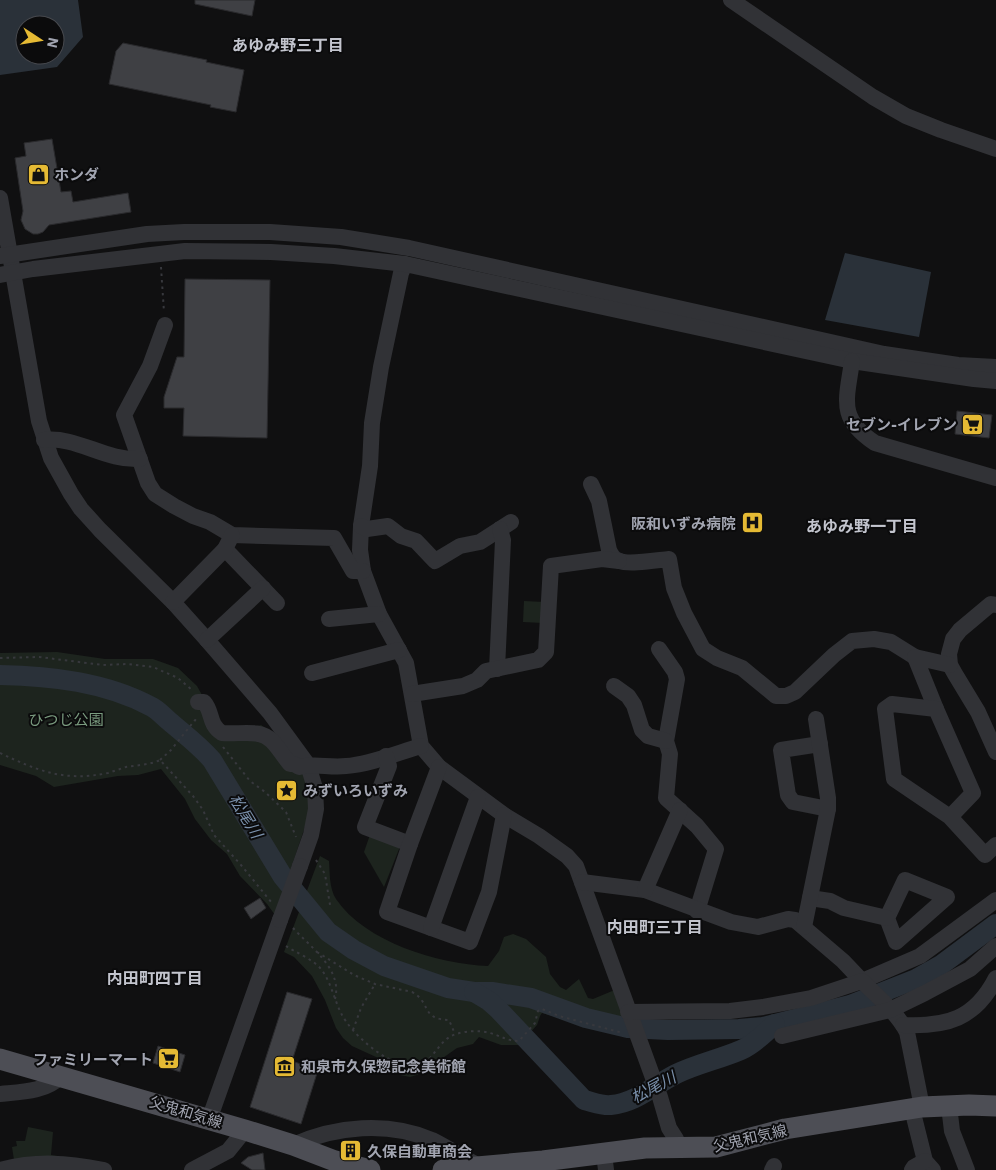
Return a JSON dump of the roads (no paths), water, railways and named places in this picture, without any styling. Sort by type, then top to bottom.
[{"type":"main road","name":"父鬼和気線","points":[[0,1059],[245,1130],[335,1161],[370,1170]]},
{"type":"main road","name":"父鬼和気線","points":[[443,1170],[479,1166],[605,1162],[645,1148],[716,1147],[785,1130],[917,1108],[996,1106]]},
{"type":"street","points":[[731,0],[873,97],[906,116],[996,149]]},
{"type":"street","points":[[0,198],[6,274],[44,440],[60,476],[81,509],[173,602],[270,713],[308,765],[314,788],[316,809],[311,835],[300,866],[286,923],[274,937],[209,1120]]},
{"type":"street","points":[[4,256],[147,234],[270,232],[341,237],[410,248],[884,354],[958,365],[996,367]]},
{"type":"street","points":[[6,274],[33,268],[185,251],[271,252],[334,256],[405,264],[852,361],[996,381]]},
{"type":"street","points":[[405,264],[401,272],[376,394],[372,423],[370,466],[361,526],[360,550],[363,571],[379,614],[406,663],[421,746],[439,767],[478,797],[567,856],[576,866],[630,1015],[632,1037],[650,1072],[669,1128],[676,1139],[678,1148]]},
{"type":"street","points":[[165,325],[150,366],[124,415],[148,483],[155,494],[174,506],[210,522],[276,603]]},
{"type":"street","points":[[852,361],[847,412],[861,434],[875,443],[996,478]]},
{"type":"street","points":[[44,440],[58,438],[125,460],[140,459]]},
{"type":"street","points":[[591,484],[599,501],[609,550],[612,557],[619,562]]},
{"type":"street","points":[[361,526],[367,529],[388,526],[401,536],[419,538],[437,566],[460,546],[480,542],[506,526],[503,540],[497,669]]},
{"type":"street","points":[[173,602],[228,542],[334,538],[353,571],[363,571]]},
{"type":"street","points":[[412,694],[463,686],[477,680],[486,672],[538,660],[546,652],[551,566],[602,559],[619,562],[669,559],[674,588],[684,613],[703,649],[717,658],[742,668],[766,690],[776,696],[786,696],[795,692],[834,655],[852,641],[874,639],[891,642],[915,657],[950,665]]},
{"type":"street","points":[[207,640],[263,588]]},
{"type":"street","points":[[996,605],[991,604],[960,630],[953,639],[949,654],[950,665],[978,712],[996,752]]},
{"type":"street","points":[[329,619],[379,614]]},
{"type":"street","points":[[659,649],[678,679],[666,741],[670,754],[666,798],[697,826],[716,849],[697,911]]},
{"type":"street","points":[[317,668],[358,667],[399,650]]},
{"type":"street","points":[[915,657],[972,793],[950,817]]},
{"type":"street","points":[[614,686],[628,696],[634,705],[642,730],[648,736],[666,741]]},
{"type":"street","points":[[198,702],[201,701],[207,706],[212,724],[222,733],[253,733],[263,735],[272,741],[290,764],[299,767],[308,765],[343,767],[358,765],[421,746]]},
{"type":"street","points":[[936,709],[892,704],[885,709],[894,779],[950,817],[985,855],[996,845]]},
{"type":"street","points":[[804,927],[828,809],[816,719]]},
{"type":"street","points":[[820,744],[781,750],[788,795],[793,802],[828,809]]},
{"type":"street","points":[[386,756],[389,766],[365,827],[410,844]]},
{"type":"street","points":[[439,767],[387,912],[470,942],[489,892],[504,815]]},
{"type":"street","points":[[431,928],[478,797]]},
{"type":"street","points":[[645,890],[680,810]]},
{"type":"street","points":[[582,882],[645,890],[697,911],[731,922],[758,927],[788,919],[795,920],[804,927],[843,961],[888,1008],[907,1032],[923,1167]]},
{"type":"street","points":[[810,898],[830,900],[844,908],[887,918]]},
{"type":"street","points":[[630,1015],[730,1011],[763,1007],[811,998],[864,984],[920,956],[996,900]]},
{"type":"street","points":[[782,1036],[888,1008],[925,993],[970,969],[996,946]]},
{"type":"street","points":[[903,1025],[927,1026],[958,1018],[981,1002],[996,978]]},
{"type":"street","points":[[0,1094],[36,1090],[54,1084],[61,1076]]},
{"type":"street","points":[[949,1106],[952,1131],[967,1170]]},
{"type":"street","points":[[293,1145],[312,1136],[356,1128],[382,1127],[410,1132],[430,1140],[479,1166]]},
{"type":"street","points":[[192,1170],[228,1151],[245,1130]]},
{"type":"street","points":[[0,1170],[47,1162],[104,1170]]},
{"type":"waterway","name":"松尾川","points":[[0,675],[58,679],[97,686],[134,698],[154,708],[197,744],[212,760],[283,877],[328,932],[354,950],[384,966],[448,988],[531,998],[586,1018],[628,1028],[668,1030],[763,1027],[850,1005],[916,979],[941,965],[996,924]]},
{"type":"waterway","name":"松尾川","points":[[474,992],[498,1009],[584,1100],[604,1105],[620,1104],[629,1101],[676,1074],[746,1048],[775,1024]]},
{"type":"place","name":"ホンダ","points":[[38,174]]},
{"type":"place","name":"セブン-イレブン","points":[[973,424]]},
{"type":"place","name":"阪和いずみ病院","points":[[752,523]]},
{"type":"place","name":"みずいろいずみ","points":[[287,790]]},
{"type":"place","name":"ファミリーマート","points":[[169,1059]]},
{"type":"place","name":"和泉市久保惣記念美術館","points":[[285,1066]]},
{"type":"place","name":"久保自動車商会","points":[[351,1151]]},
{"type":"district","name":"あゆみ野三丁目","points":[[288,45]]},
{"type":"district","name":"あゆみ野一丁目","points":[[862,526]]},
{"type":"district","name":"内田町三丁目","points":[[655,927]]},
{"type":"district","name":"内田町四丁目","points":[[155,978]]},
{"type":"park label","name":"ひつじ公園","points":[[66,719]]}]
